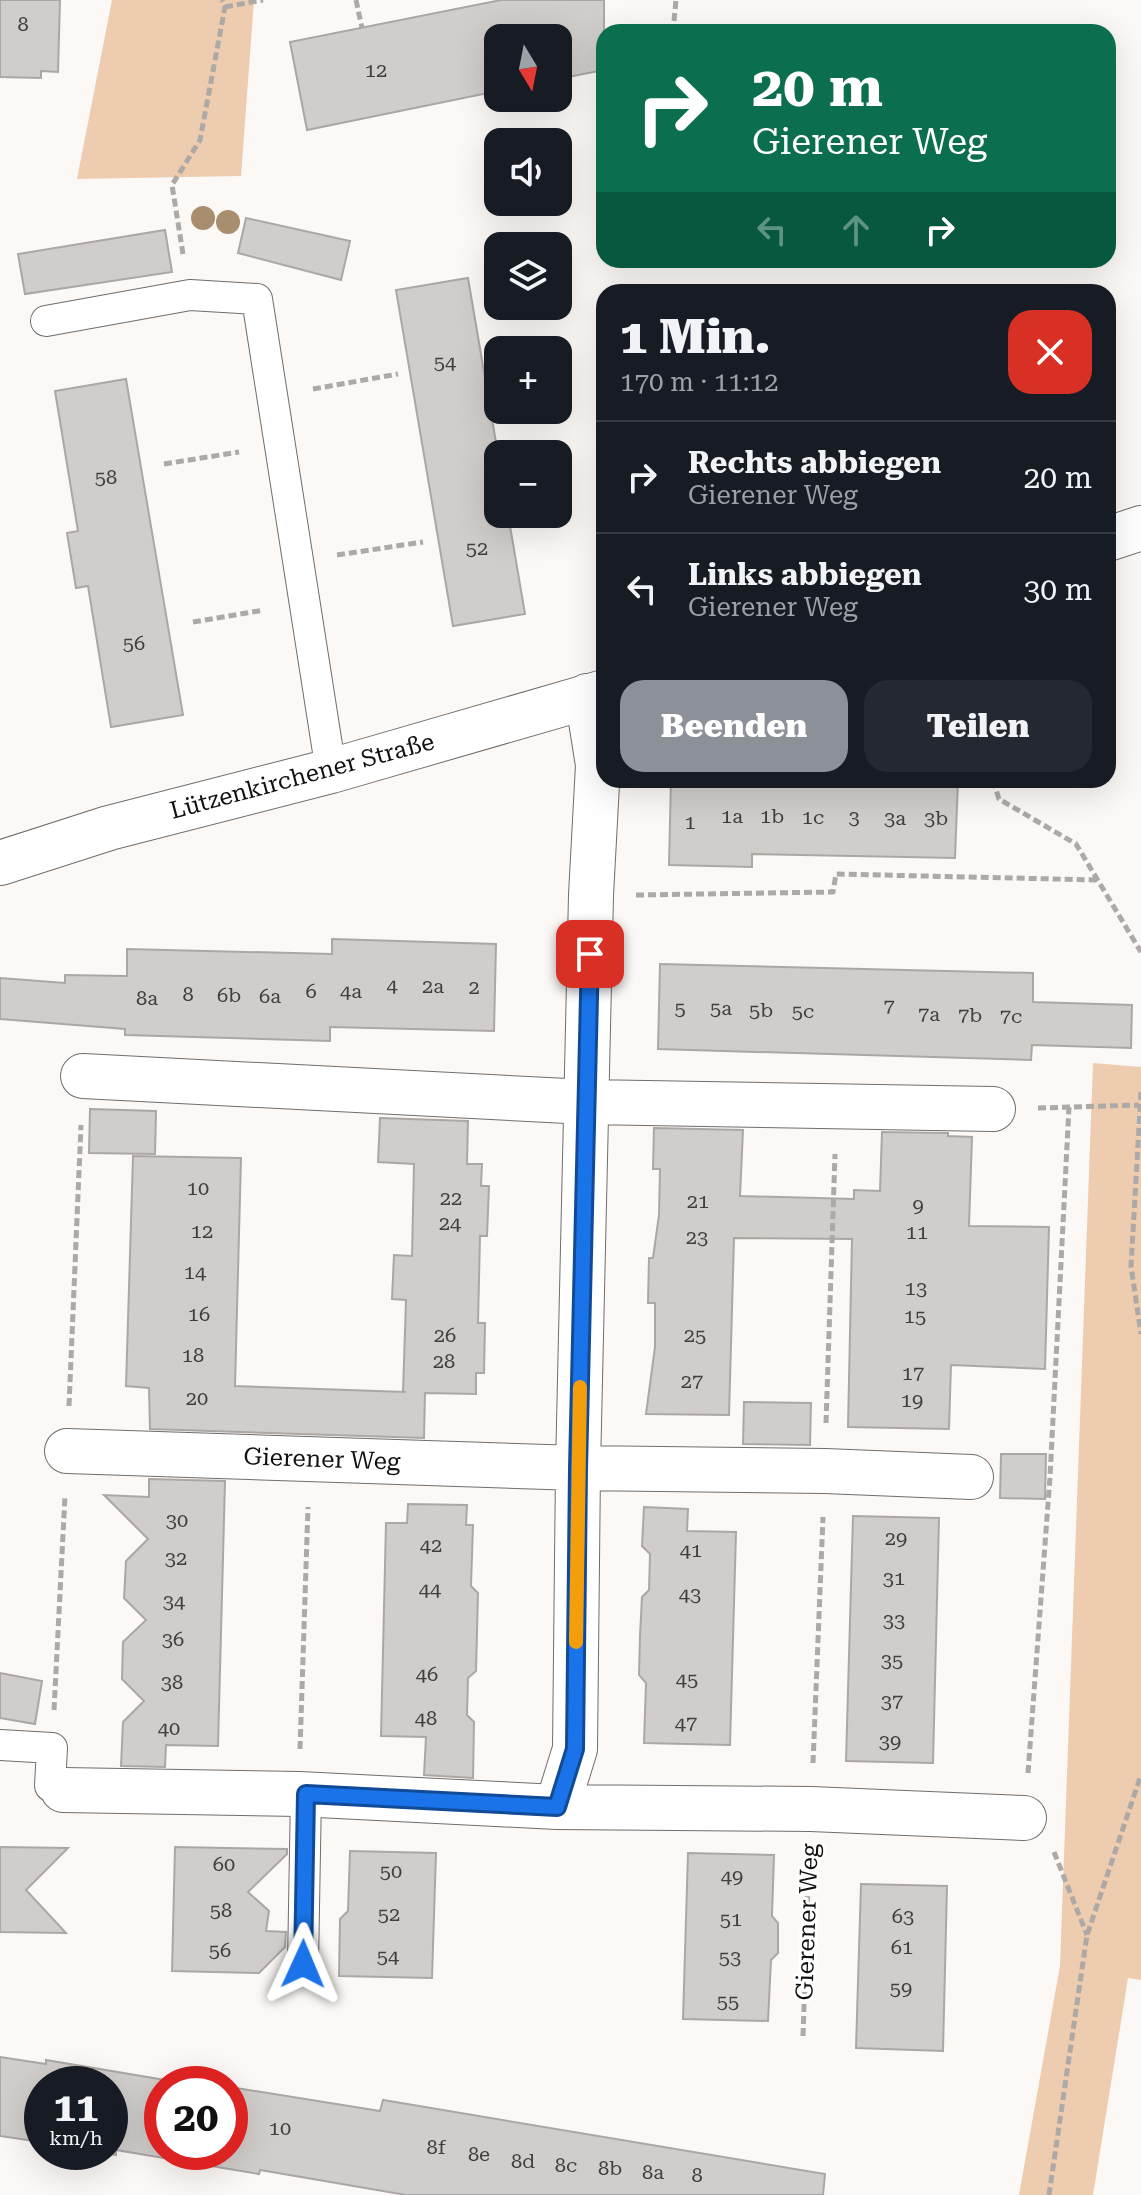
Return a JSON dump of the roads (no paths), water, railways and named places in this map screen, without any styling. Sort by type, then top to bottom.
[{"type":"street","points":[[1116,536],[1141,528]]},
{"type":"street","name":"Lützenkirchener Straße","points":[[0,863],[109,828],[331,771],[596,694]]},
{"type":"street","points":[[557,1807],[575,1749],[578,1468],[591,895],[597,788]]},
{"type":"street","points":[[83,1076],[587,1102],[993,1109]]},
{"type":"street","name":"Gierener Weg","points":[[67,1451],[971,1477]]},
{"type":"street","name":"Gierener Weg","points":[[63,1790],[303,1794],[557,1807],[811,1809],[1024,1818]]},
{"type":"lane","points":[[46,321],[190,295],[257,299],[331,771]]},
{"type":"lane","points":[[0,1745],[52,1748],[50,1786],[63,1790]]},
{"type":"lane","points":[[303,1794],[303,1964]]}]
